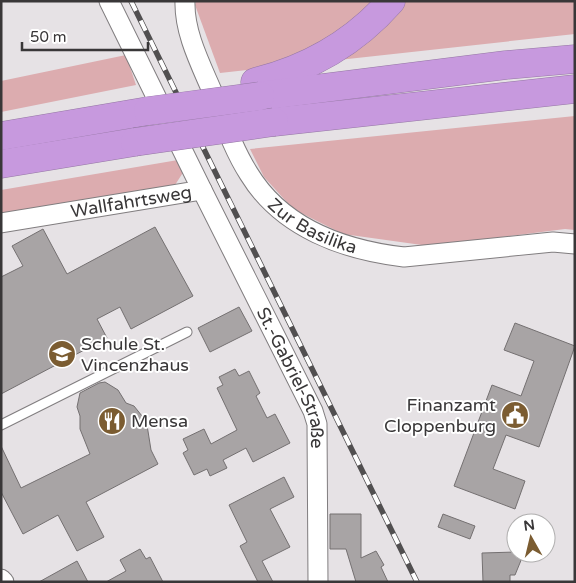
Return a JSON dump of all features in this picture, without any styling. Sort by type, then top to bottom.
[{"type":"highway","points":[[256,89],[301,68],[344,44],[379,14],[390,1]]},
{"type":"highway","points":[[1,136],[136,113],[256,89],[575,59]]},
{"type":"highway","points":[[1,164],[274,122],[575,89]]},
{"type":"street","name":"Wallfahrtsweg","points":[[1,223],[202,190],[109,1]]},
{"type":"street","name":"Zur Basilika","points":[[185,1],[184,13],[195,51],[236,149],[249,175],[271,202],[292,220],[313,232],[337,242],[382,254],[404,257],[553,242],[575,244]]},
{"type":"street","name":"St.-Gabriel-Straße","points":[[202,190],[313,411],[317,424],[318,582]]},
{"type":"street","points":[[1,579],[4,582]]},
{"type":"lane","points":[[1,426],[187,332]]},
{"type":"shaded area","points":[[196,1],[575,1],[575,34],[220,73],[195,5]]},
{"type":"shaded area","points":[[126,55],[136,85],[1,112],[1,81]]},
{"type":"shaded area","points":[[575,116],[575,230],[565,229],[429,246],[343,234],[293,209],[264,177],[250,149]]},
{"type":"shaded area","points":[[178,160],[184,171],[175,185],[1,214],[1,190]]},
{"type":"building","points":[[155,227],[193,296],[131,329],[120,307],[97,319],[107,338],[1,394],[1,277],[23,266],[12,246],[43,229],[67,274]]},
{"type":"building","points":[[239,307],[252,331],[210,352],[198,328]]},
{"type":"building","name":"Finanzamt Cloppenburg","points":[[515,323],[575,346],[539,447],[506,435],[493,469],[525,481],[515,509],[454,486],[492,385],[521,396],[534,361],[504,350]]},
{"type":"building","points":[[235,369],[239,376],[249,371],[260,393],[256,396],[267,418],[275,414],[290,443],[253,462],[246,448],[223,460],[227,468],[210,476],[207,469],[194,475],[183,453],[188,450],[183,439],[204,429],[211,444],[237,430],[217,388],[223,385],[219,377]]},
{"type":"building","points":[[105,382],[118,390],[126,403],[134,406],[142,416],[147,425],[151,450],[158,464],[86,502],[104,537],[77,551],[58,515],[23,534],[1,492],[1,446],[21,488],[90,454],[80,429],[80,416],[77,407],[80,393],[99,383]]},
{"type":"building","points":[[284,477],[294,497],[270,509],[290,547],[262,561],[273,582],[258,582],[240,546],[247,542],[229,505]]},
{"type":"building","points":[[330,514],[361,514],[361,558],[376,551],[384,565],[381,567],[388,582],[356,582],[346,549],[330,549]]},
{"type":"building","points":[[443,514],[475,526],[470,539],[438,527]]},
{"type":"building","points":[[140,549],[146,559],[150,557],[163,582],[106,582],[126,571],[120,560]]},
{"type":"building","points":[[506,552],[506,563],[520,563],[515,575],[510,575],[510,582],[483,582],[482,553]]},
{"type":"building","points":[[77,561],[88,582],[39,582]]},
{"type":"railway","points":[[131,1],[417,582]]},
{"type":"place","name":"Schule St. Vincenzhaus","points":[[62,354]]},
{"type":"place","name":"Finanzamt Cloppenburg","points":[[515,415]]},
{"type":"place","name":"Mensa","points":[[112,421]]}]
